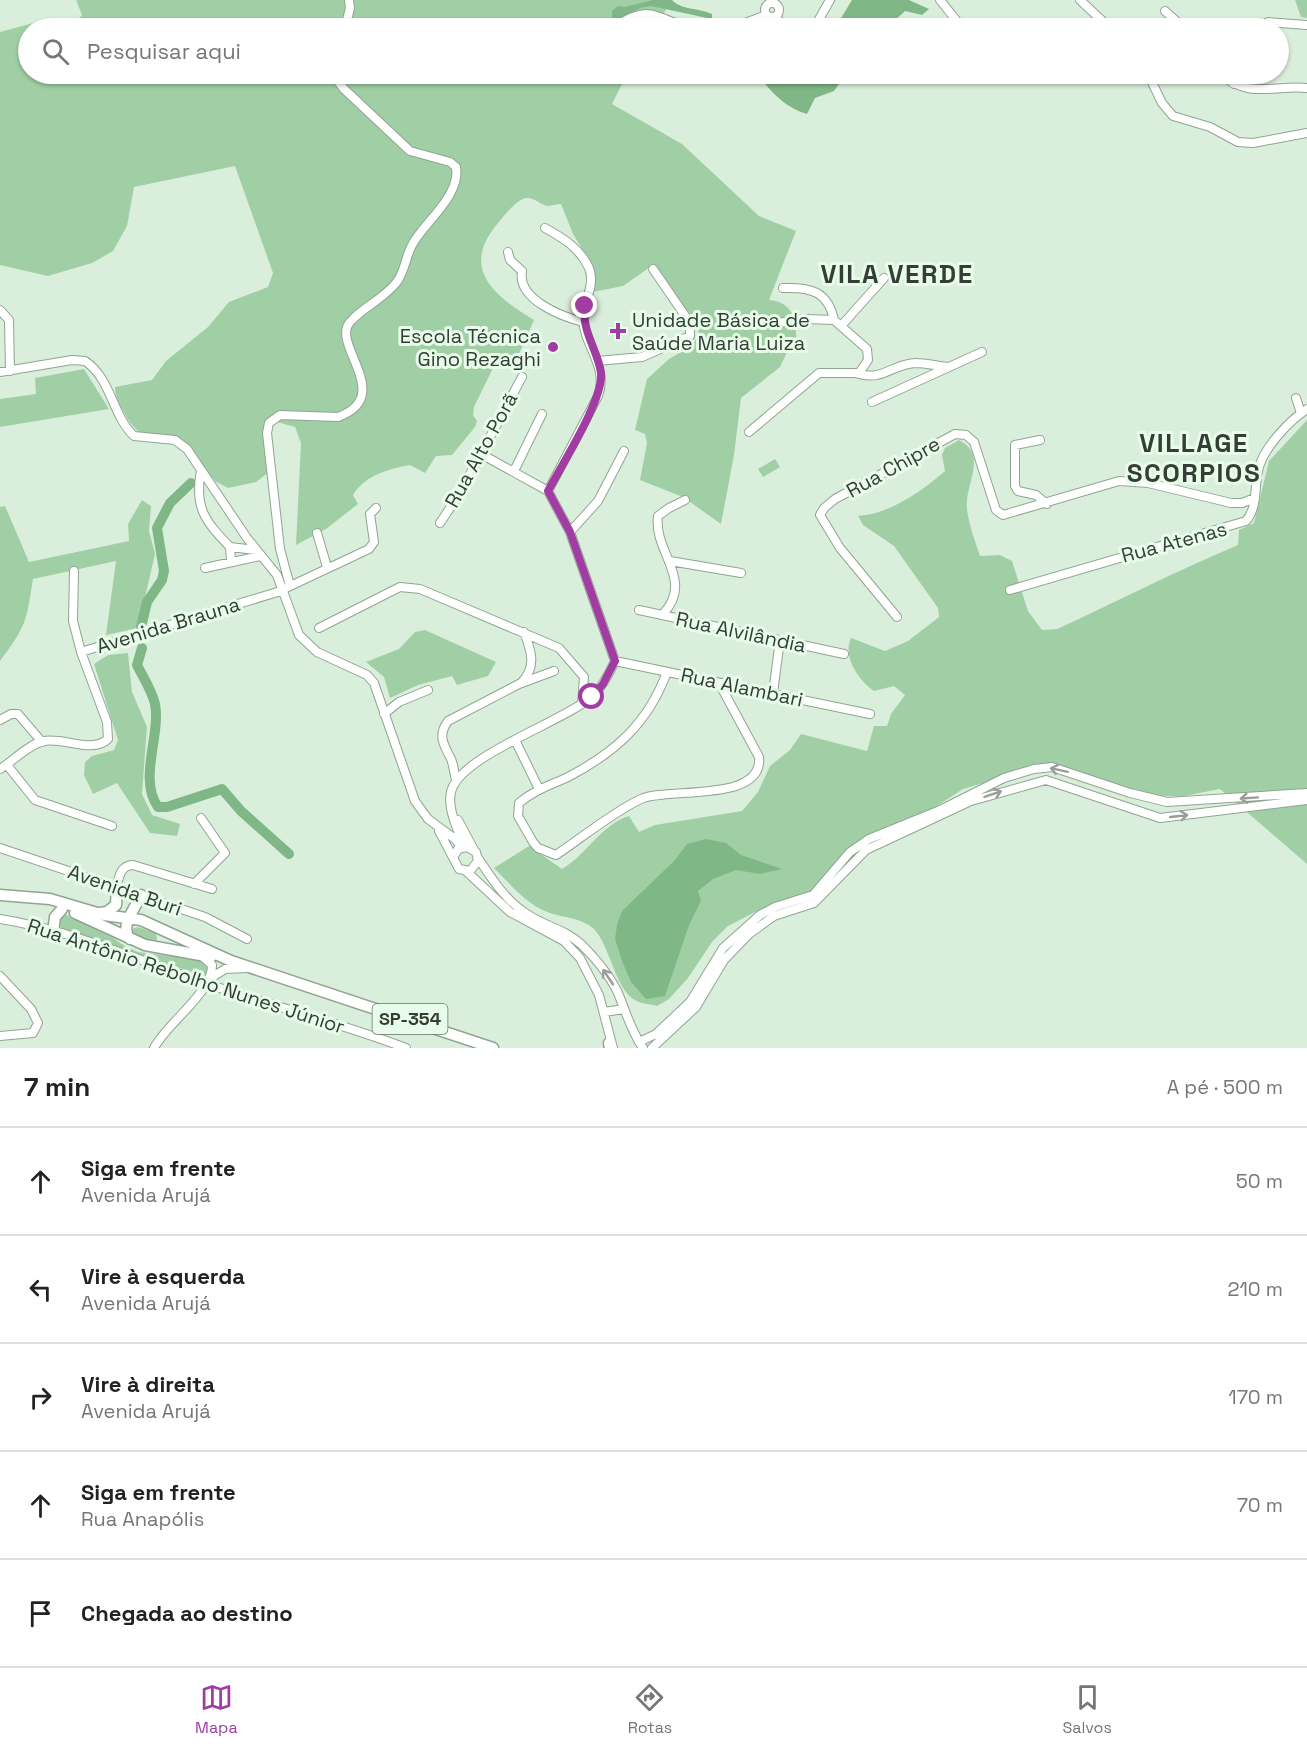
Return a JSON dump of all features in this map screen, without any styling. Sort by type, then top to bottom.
[{"type":"main road","points":[[97,913],[113,909],[117,900],[117,886]]},
{"type":"main road","name":"SP-354","points":[[0,896],[50,899],[97,913],[136,916],[231,961]]},
{"type":"main road","name":"SP-354","points":[[0,896],[63,909],[151,946],[195,952],[231,961],[493,1048]]},
{"type":"main road","points":[[130,939],[125,929],[136,916],[141,896]]},
{"type":"main road","points":[[53,932],[55,917],[63,909]]},
{"type":"main road","points":[[151,946],[162,939],[159,927]]},
{"type":"street","points":[[348,18],[349,0]]},
{"type":"street","points":[[820,18],[830,0]]},
{"type":"street","points":[[940,0],[954,18]]},
{"type":"street","points":[[1080,0],[1099,18]]},
{"type":"street","points":[[764,18],[780,12],[779,7],[769,2]]},
{"type":"street","points":[[1165,11],[1173,18]]},
{"type":"street","points":[[630,18],[650,12],[666,18]]},
{"type":"street","points":[[1289,25],[1307,25]]},
{"type":"street","points":[[341,84],[410,151],[450,162],[456,166],[456,176],[449,195],[411,248],[401,277],[381,299],[351,320],[346,328],[346,339],[362,378],[362,390],[357,402],[344,415],[338,417],[280,415],[269,423],[267,433],[286,589],[299,635],[318,652],[372,680],[377,687],[384,714],[415,801],[423,814],[437,828],[454,856],[456,866],[466,871],[510,912],[571,946],[588,969],[604,1012],[611,1046]]},
{"type":"street","points":[[1153,84],[1162,103],[1173,116],[1210,127],[1238,142],[1253,143],[1307,133]]},
{"type":"street","points":[[1234,84],[1251,90],[1307,88]]},
{"type":"street","points":[[545,228],[578,250],[590,270],[591,284],[583,322],[597,361],[601,380],[598,396],[548,491]]},
{"type":"street","points":[[508,252],[510,260],[522,271],[521,279],[527,293],[571,319],[583,322]]},
{"type":"street","points":[[597,361],[642,357],[690,336],[690,323],[653,270]]},
{"type":"street","points":[[838,323],[884,278]]},
{"type":"street","points":[[783,288],[806,288],[826,298],[838,323],[867,349],[866,366],[854,373]]},
{"type":"street","points":[[0,310],[9,320],[10,370]]},
{"type":"street","points":[[778,323],[806,319],[838,323]]},
{"type":"street","points":[[872,402],[982,352]]},
{"type":"street","points":[[0,372],[72,360],[85,361],[104,382],[125,425],[134,436],[179,442],[258,553],[271,565],[286,589]]},
{"type":"street","points":[[749,432],[819,373],[854,373],[870,378],[916,363],[950,367]]},
{"type":"street","name":"Rua Alto Porã","points":[[440,523],[522,378]]},
{"type":"street","points":[[1296,398],[1304,411]]},
{"type":"street","name":"Rua Atenas","points":[[1010,590],[1242,523],[1248,518],[1255,498],[1261,462],[1304,411]]},
{"type":"street","points":[[514,471],[542,414]]},
{"type":"street","name":"Rua Chipre","points":[[897,617],[825,528],[820,515],[828,505],[944,439],[960,433],[971,438],[978,448],[998,513],[1007,515],[1119,481],[1148,483],[1231,503],[1242,503],[1255,498]]},
{"type":"street","points":[[1040,440],[1015,445],[1015,486],[1018,491],[1036,495],[1047,504]]},
{"type":"street","points":[[570,532],[598,501],[624,451]]},
{"type":"street","points":[[462,847],[451,792],[456,780],[495,750],[582,704],[598,691],[615,661],[570,532],[548,491],[481,454]]},
{"type":"street","points":[[201,470],[198,494],[202,513],[211,528],[230,547],[258,553]]},
{"type":"street","points":[[663,615],[669,608],[675,591],[675,572],[657,530],[658,516],[685,500]]},
{"type":"street","name":"Avenida Brauna","points":[[42,742],[63,741],[94,746],[108,739],[106,722],[81,652],[286,589],[327,567],[369,549],[374,542],[370,514],[376,508]]},
{"type":"street","points":[[317,533],[327,567]]},
{"type":"street","points":[[230,547],[231,561]]},
{"type":"street","points":[[205,568],[258,553]]},
{"type":"street","points":[[670,561],[741,573]]},
{"type":"street","points":[[74,571],[73,621],[81,652]]},
{"type":"street","points":[[319,628],[392,591],[408,587],[420,589],[559,648],[598,691]]},
{"type":"street","name":"Rua Alvilândia","points":[[639,610],[844,654]]},
{"type":"street","points":[[519,684],[531,664],[531,648],[524,632]]},
{"type":"street","points":[[773,693],[780,640]]},
{"type":"street","name":"Rua Alambari","points":[[615,661],[870,714]]},
{"type":"street","points":[[456,780],[442,737],[448,721],[519,684],[554,670]]},
{"type":"street","points":[[667,672],[650,711],[618,743],[578,771],[539,789],[519,803],[516,812],[525,831],[538,848],[556,855],[642,798],[724,789],[747,782],[755,776],[759,767],[759,756],[719,683]]},
{"type":"street","points":[[582,704],[584,677]]},
{"type":"street","points":[[384,714],[399,702],[428,690]]},
{"type":"street","points":[[0,720],[11,714],[18,714],[42,742],[4,767],[36,800],[112,826]]},
{"type":"street","points":[[515,740],[539,789]]},
{"type":"street","points":[[451,759],[468,770]]},
{"type":"street","points":[[454,816],[495,884],[515,906],[538,921],[564,931],[582,945],[612,982],[641,1045],[669,1023],[698,992],[717,957],[731,938],[760,915],[775,907],[813,895],[850,852],[869,839],[938,811],[1004,778],[1034,769],[1052,767],[1130,793],[1167,802],[1307,793]]},
{"type":"street","points":[[652,1048],[696,1007],[724,960],[749,934],[774,916],[814,903],[866,850],[928,824],[971,801],[1046,780],[1160,818],[1307,800]]},
{"type":"street","points":[[194,884],[225,853],[201,818]]},
{"type":"street","points":[[437,828],[454,838],[462,847],[476,854]]},
{"type":"street","points":[[454,856],[462,847]]},
{"type":"street","name":"Avenida Buri","points":[[0,848],[206,917],[247,939]]},
{"type":"street","points":[[466,871],[475,867],[476,854]]},
{"type":"street","points":[[117,886],[122,871],[126,866],[133,865],[212,889]]},
{"type":"street","name":"Rua Antônio Rebolho Nunes Júnior","points":[[0,919],[116,951],[406,1048]]},
{"type":"street","points":[[195,952],[212,965],[209,981]]},
{"type":"street","points":[[154,1048],[161,1036],[209,981],[225,969],[252,968]]},
{"type":"street","points":[[0,976],[31,1009],[38,1023],[33,1033],[0,1036]]},
{"type":"street","points":[[604,1012],[624,1009]]},
{"type":"street","points":[[660,1048],[669,1033]]},
{"type":"shaded area","points":[[76,0],[671,0],[661,18],[79,18],[82,15]]},
{"type":"shaded area","points":[[653,0],[672,0],[680,6],[712,14],[712,18],[651,6],[640,8],[624,18],[612,18],[612,11],[618,6],[625,7]]},
{"type":"shaded area","points":[[852,0],[909,0],[929,9],[922,15],[905,11],[898,18],[841,18]]},
{"type":"shaded area","points":[[1295,0],[1307,0],[1307,18],[1301,17]]},
{"type":"shaded area","points":[[18,27],[18,84],[622,84],[612,104],[682,144],[759,216],[796,231],[769,300],[783,304],[792,313],[796,326],[796,341],[788,350],[780,367],[741,398],[734,455],[721,524],[683,497],[640,480],[647,443],[645,434],[635,430],[647,379],[669,359],[693,345],[699,333],[696,325],[653,265],[623,286],[593,292],[594,268],[573,234],[561,204],[547,206],[525,198],[512,207],[487,239],[482,254],[482,268],[495,291],[534,320],[515,363],[494,366],[474,407],[473,415],[477,421],[475,427],[452,455],[436,456],[425,473],[410,465],[386,471],[364,482],[353,495],[358,504],[326,529],[296,545],[301,443],[295,427],[277,422],[266,425],[269,472],[256,482],[228,488],[215,481],[186,444],[150,438],[137,430],[125,414],[117,398],[115,387],[152,380],[166,361],[208,327],[229,302],[268,287],[273,273],[235,166],[134,187],[127,226],[113,251],[92,263],[48,276],[0,265],[0,32]]},
{"type":"shaded area","points":[[766,84],[839,84],[834,91],[815,98],[807,114],[792,108]]},
{"type":"shaded area","points":[[84,369],[109,409],[0,427],[0,399],[36,394],[35,378]]},
{"type":"shaded area","points":[[1307,420],[1307,864],[1220,789],[1184,796],[1158,796],[1137,792],[1049,764],[963,789],[926,813],[854,845],[812,892],[775,902],[728,926],[712,942],[688,978],[669,999],[657,1006],[640,1002],[628,995],[594,929],[583,922],[553,914],[532,904],[494,868],[529,846],[562,869],[579,856],[601,833],[629,816],[639,832],[655,825],[742,811],[758,792],[770,766],[790,750],[801,734],[867,751],[874,726],[887,726],[891,714],[905,695],[894,686],[874,691],[868,687],[850,660],[851,638],[885,651],[908,641],[939,617],[938,608],[894,546],[863,525],[858,516],[894,506],[926,486],[945,471],[942,455],[945,448],[959,440],[968,446],[974,462],[967,509],[980,556],[1000,555],[1012,561],[1028,611],[1042,630],[1057,629],[1238,545],[1239,530],[1254,523],[1269,461]]},
{"type":"shaded area","points":[[775,459],[780,467],[763,477],[758,469]]},
{"type":"shaded area","points":[[142,500],[151,506],[149,531],[155,554],[138,628],[106,635],[116,561],[33,579],[24,623],[0,661],[0,507],[5,506],[29,562],[129,541],[128,524]]},
{"type":"shaded area","points":[[425,630],[496,662],[488,676],[457,685],[452,676],[418,685],[390,698],[384,677],[366,662],[399,649],[415,632]]},
{"type":"shaded area","points":[[128,653],[132,692],[147,727],[142,794],[152,815],[180,824],[177,836],[150,833],[117,783],[93,794],[84,775],[85,762],[92,756],[114,750],[118,740],[94,664],[108,655]]},
{"type":"shaded area","points":[[706,839],[726,843],[741,855],[782,869],[760,874],[736,870],[713,879],[698,891],[701,901],[689,925],[665,996],[646,999],[631,982],[615,939],[622,911],[674,861],[687,844]]},
{"type":"shaded area","points":[[64,914],[101,929],[126,947],[138,952],[202,960],[207,964],[207,974],[201,975],[62,930],[59,921]]},
{"type":"shaded area","points":[[138,927],[156,933],[157,940],[151,942],[131,935],[129,930]]},
{"type":"waterway","points":[[141,627],[147,602],[162,580],[164,571],[157,528],[170,503],[191,483]]},
{"type":"waterway","points":[[142,648],[137,665],[155,704],[150,783],[152,796],[158,807],[167,807],[222,789],[241,811],[289,854]]},
{"type":"place","name":"Unidade Básica de Saúde Maria Luiza","points":[[618,331]]},
{"type":"place","name":"Escola Técnica Gino Rezaghi","points":[[553,347]]},
{"type":"district","name":"VILA VERDE","points":[[897,274]]},
{"type":"district","name":"VILLAGE SCORPIOS","points":[[1194,458]]},
{"type":"route","points":[[585,306],[583,322],[600,367],[601,389],[548,491],[570,532],[606,628],[615,661],[609,675],[592,697]]}]
